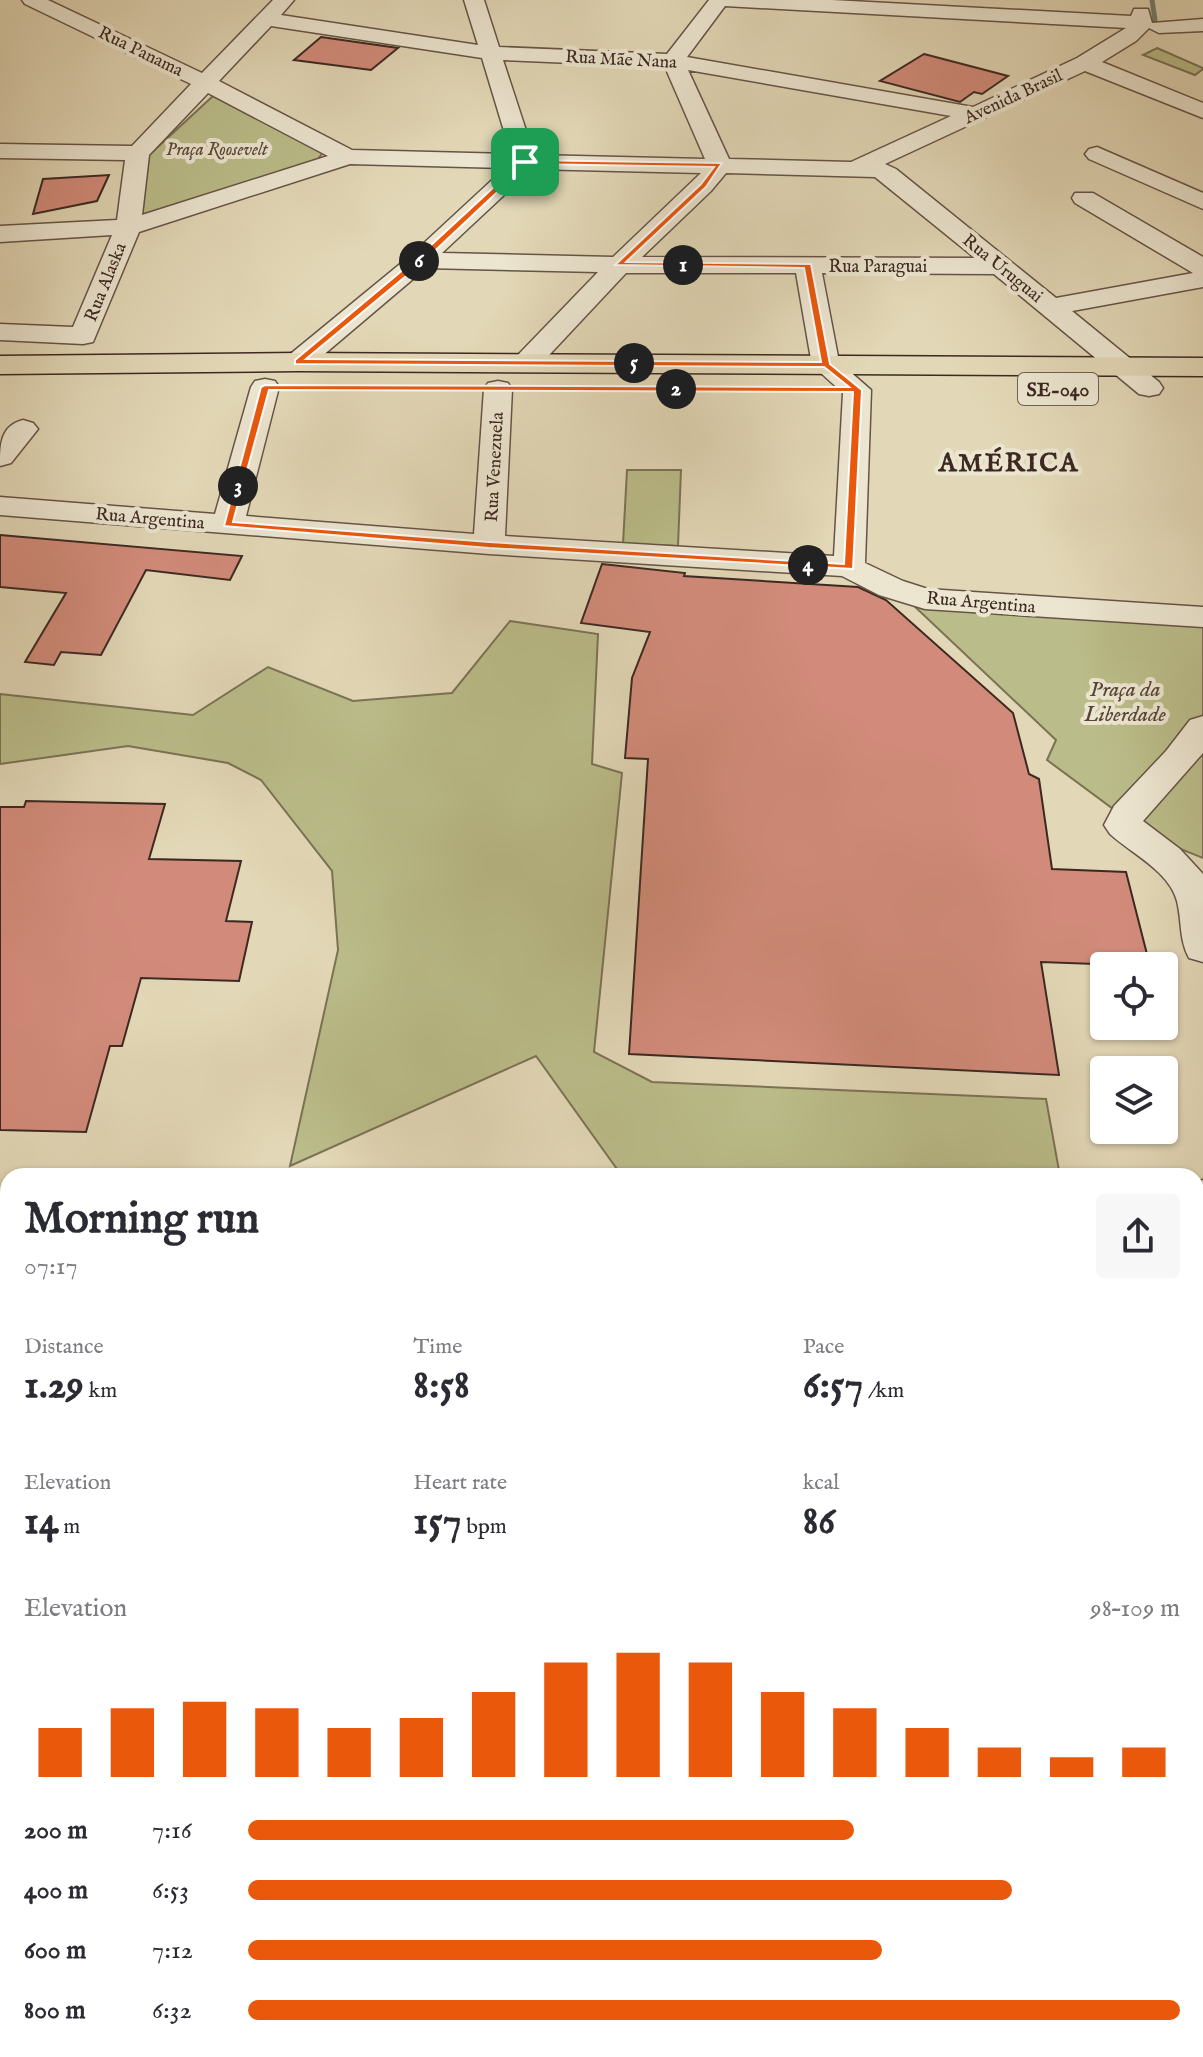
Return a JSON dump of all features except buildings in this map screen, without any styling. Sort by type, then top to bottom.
[{"type":"main road","name":"SE-040","points":[[0,365],[527,362],[1203,367]]},
{"type":"main road","name":"SE-040","points":[[0,389],[857,390],[1203,387]]},
{"type":"street","points":[[0,151],[138,153],[284,0]]},
{"type":"street","points":[[474,0],[525,162]]},
{"type":"street","points":[[720,165],[673,61],[720,0],[1151,25],[1203,25]]},
{"type":"street","points":[[1140,0],[1151,25]]},
{"type":"street","points":[[1151,25],[1160,0]]},
{"type":"street","name":"Rua Panama","points":[[22,1],[206,83],[348,157]]},
{"type":"street","name":"Rua Mãe Nana","points":[[265,19],[492,53],[673,61],[976,114]]},
{"type":"street","name":"Avenida Brasil","points":[[883,171],[1095,66],[1129,37],[1151,25]]},
{"type":"street","points":[[1095,66],[1203,111]]},
{"type":"street","name":"Avenida Brasil","points":[[856,169],[976,114],[1095,66]]},
{"type":"street","name":"Rua Alaska","points":[[0,332],[83,336],[128,227],[138,153]]},
{"type":"street","points":[[1097,154],[1200,198]]},
{"type":"street","points":[[0,234],[128,227],[348,157],[883,171]]},
{"type":"street","points":[[298,362],[420,260],[525,162]]},
{"type":"street","points":[[527,362],[619,265],[703,186],[720,165]]},
{"type":"street","name":"Rua Uruguai","points":[[883,171],[1149,388]]},
{"type":"street","points":[[1084,198],[1203,268]]},
{"type":"street","points":[[1129,223],[1200,198]]},
{"type":"street","name":"Rua Paraguai","points":[[420,260],[619,265],[999,266]]},
{"type":"street","points":[[808,266],[826,365],[857,390],[849,567]]},
{"type":"street","points":[[1053,307],[1203,279]]},
{"type":"street","points":[[228,524],[265,387]]},
{"type":"street","name":"Rua Venezuela","points":[[489,545],[498,389]]},
{"type":"street","points":[[0,457],[23,429]]},
{"type":"street","name":"Rua Argentina","points":[[0,506],[489,545],[849,567],[910,595],[936,600],[1203,617]]},
{"type":"street","points":[[1203,728],[1179,760],[1127,815],[1123,825],[1172,862],[1191,886],[1197,901],[1203,947]]},
{"type":"green space","points":[[1157,48],[1203,69],[1195,75],[1143,55]]},
{"type":"green space","name":"Praça Roosevelt","points":[[213,96],[324,151],[315,163],[142,217],[149,155]]},
{"type":"green space","points":[[627,470],[681,470],[678,546],[623,544]]},
{"type":"green space","name":"Praça da Liberdade","points":[[912,604],[1203,627],[1203,858],[1151,837],[1047,760],[1056,740]]},
{"type":"green space","points":[[510,621],[598,634],[592,764],[622,773],[594,1052],[652,1082],[1046,1099],[1059,1168],[616,1168],[536,1056],[290,1166],[338,950],[332,871],[261,780],[228,763],[128,746],[0,764],[0,694],[193,715],[268,667],[353,701],[452,693]]},
{"type":"waterway","points":[[1152,0],[1155,20]]},
{"type":"district","name":"AMÉRICA","points":[[1009,462]]},
{"type":"route","points":[[525,162],[420,260],[298,362],[826,365],[857,390],[849,567],[489,545],[228,524],[265,387],[857,390],[826,365],[808,266],[619,265],[703,186],[720,165],[525,162]]}]
